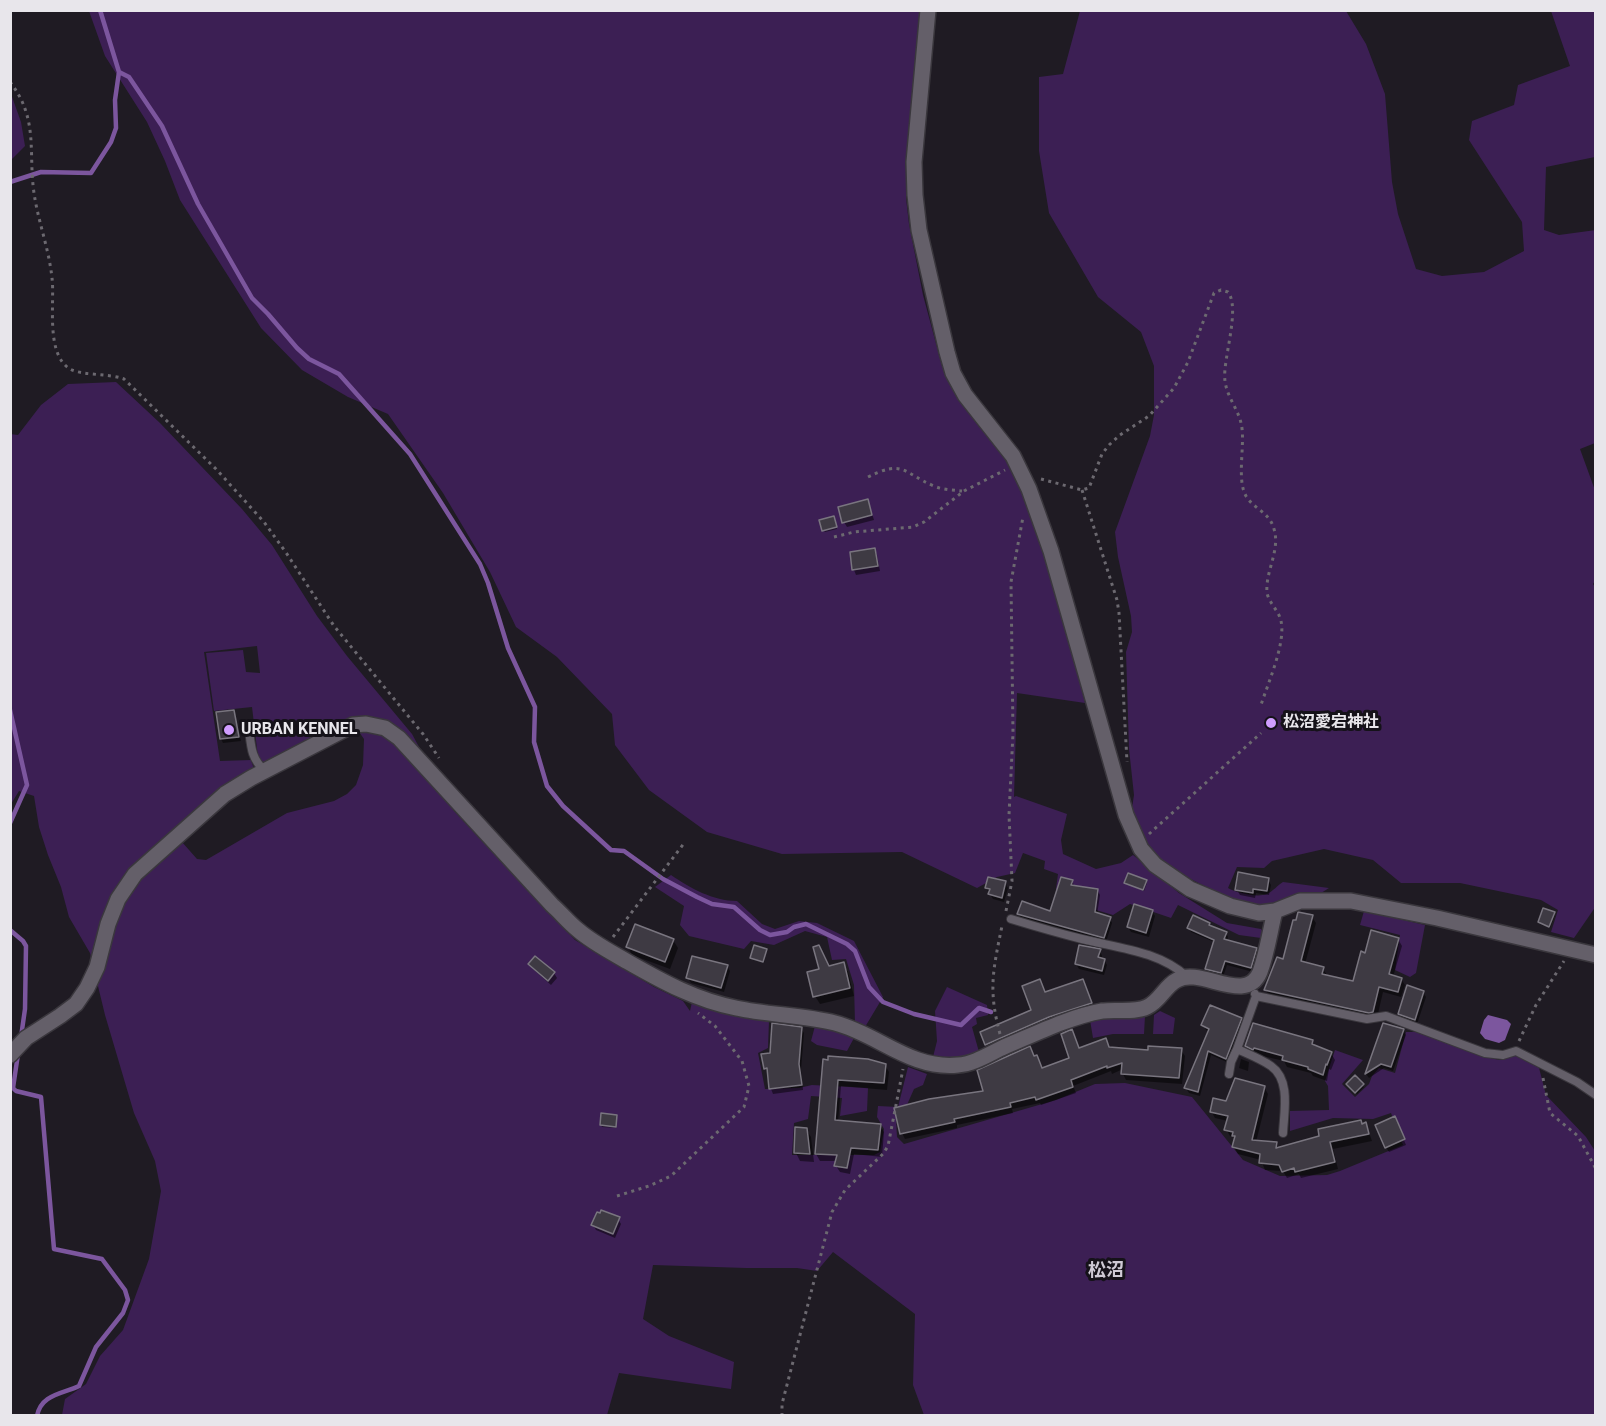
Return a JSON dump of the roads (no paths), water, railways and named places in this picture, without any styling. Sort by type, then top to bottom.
[{"type":"street","points":[[928,10],[914,162],[915,195],[919,230],[953,373],[965,395],[1013,456],[1029,489],[1051,550],[1126,815],[1139,844],[1155,865],[1190,889],[1230,906],[1259,913],[1275,911],[1300,902],[1351,901],[1596,955]]},
{"type":"street","points":[[10,1055],[26,1038],[76,1004],[97,967],[108,924],[118,899],[135,874],[225,794],[353,725],[366,724],[385,728],[399,738],[578,931],[605,949],[686,993],[708,1002],[738,1009],[835,1023],[860,1032],[922,1063],[939,1066],[976,1061],[1085,1016],[1103,1011],[1143,1009],[1153,1004],[1175,980],[1186,976],[1197,976],[1232,987],[1253,990],[1275,911]]},
{"type":"lane","points":[[249,729],[253,756],[257,764],[265,771]]},
{"type":"lane","points":[[1008,917],[1059,934],[1150,955],[1171,964],[1186,976]]},
{"type":"lane","points":[[1229,1074],[1253,990],[1367,1019],[1386,1016],[1485,1053],[1503,1055],[1516,1051],[1577,1082],[1596,1095]]},
{"type":"lane","points":[[1237,1049],[1271,1066],[1277,1072],[1285,1097],[1283,1132]]},
{"type":"waterway","points":[[10,182],[41,172],[91,173],[111,142],[116,128],[115,100],[119,72],[100,10]]},
{"type":"waterway","points":[[119,72],[129,77],[162,126],[198,204],[252,298],[309,359],[339,374],[410,454],[480,564],[508,648],[535,707],[534,742],[547,786],[563,806],[611,850],[624,851],[663,879],[712,904],[734,907],[760,930],[770,935],[787,932],[794,927],[806,924],[847,944],[855,951],[869,987],[883,1002],[914,1014],[961,1025],[979,1008],[991,1012]]},
{"type":"waterway","points":[[10,710],[27,785],[10,823]]},
{"type":"waterway","points":[[10,930],[26,946],[25,1009],[21,1037]]},
{"type":"waterway","points":[[18,1054],[13,1088],[16,1091],[41,1097],[54,1249],[102,1259],[125,1290],[128,1300],[123,1313],[96,1347],[79,1386],[48,1399],[39,1409],[37,1416]]},
{"type":"place","name":"松沼愛宕神社","points":[[1271,723]]},
{"type":"place","name":"URBAN KENNEL","points":[[229,730]]},
{"type":"district","name":"松沼","points":[[1106,1271]]}]
